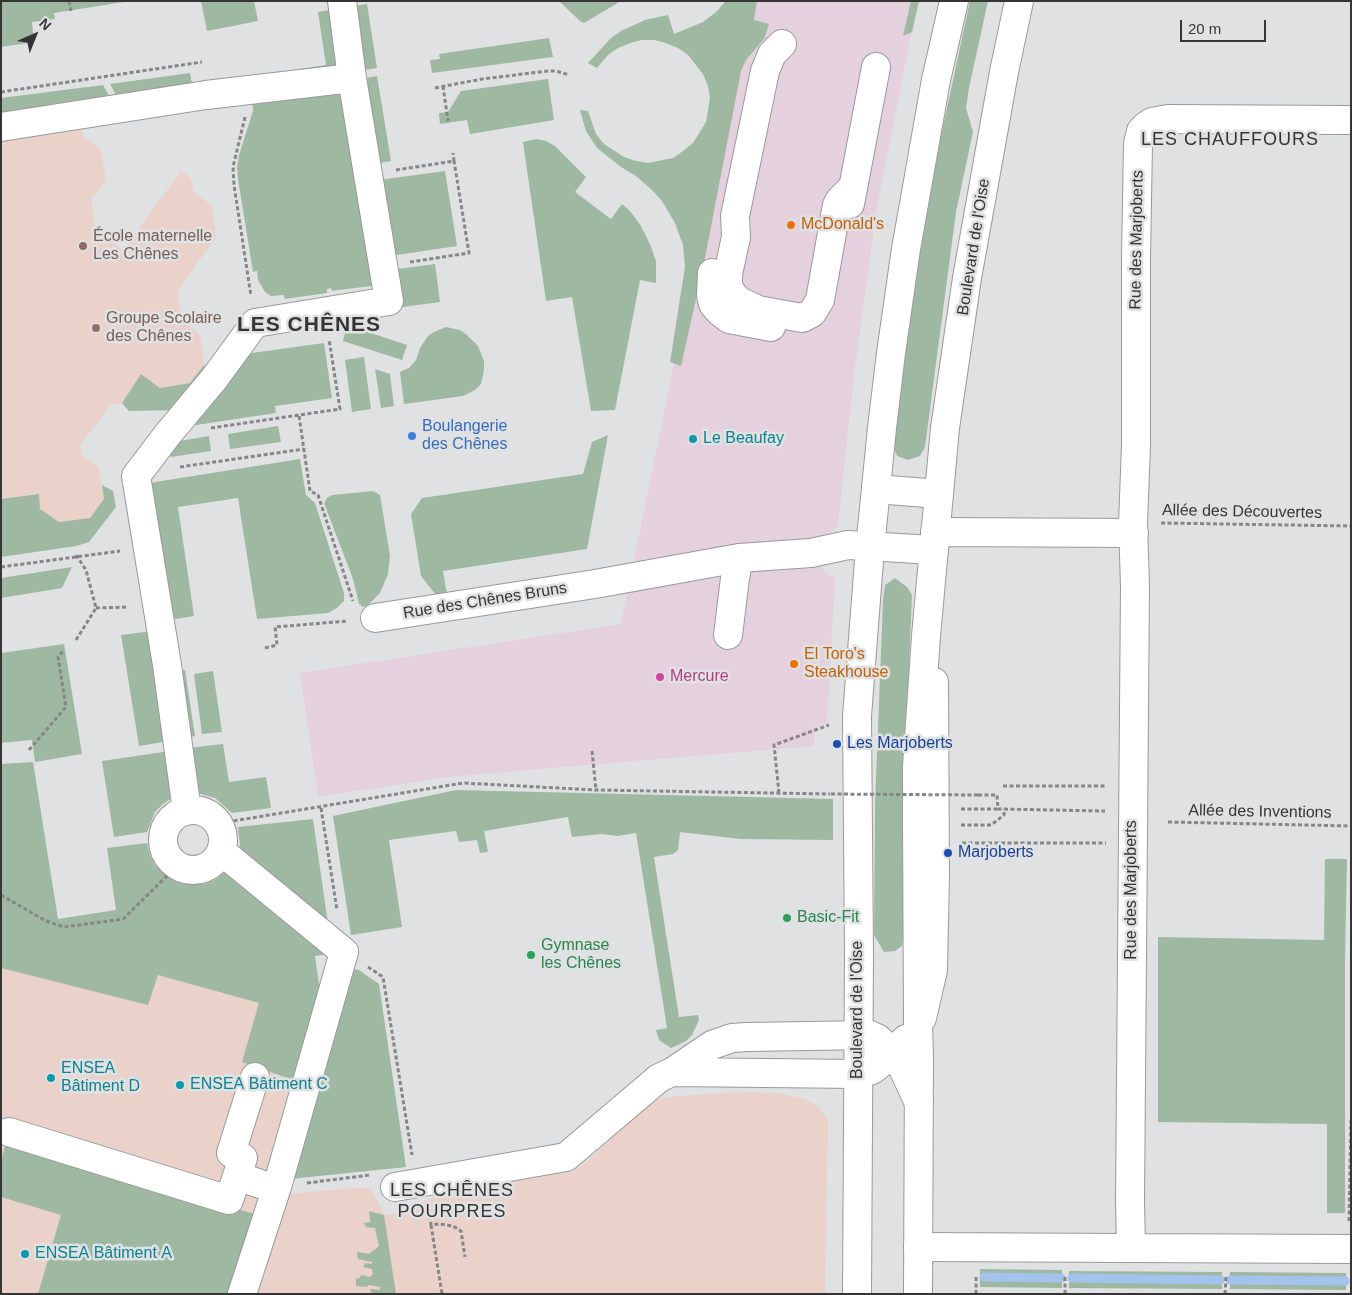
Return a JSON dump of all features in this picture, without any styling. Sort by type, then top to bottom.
[{"type":"street","points":[[188,811],[136,476],[214,379],[255,323],[389,301],[352,78],[342,1]]},
{"type":"street","name":"Boulevard de l'Oise","points":[[857,1294],[858,716],[870,548],[882,428],[906,249],[936,80],[954,1]]},
{"type":"street","name":"Boulevard de l'Oise","points":[[918,1294],[918,1027],[931,987],[934,960],[934,682],[926,636],[944,428],[967,278],[1018,1]]},
{"type":"street","points":[[739,301],[728,286],[728,274],[736,237],[735,216],[765,72],[772,54],[782,44]]},
{"type":"street","points":[[735,216],[721,234],[716,250],[712,273],[711,295],[713,304],[729,319],[809,334],[815,332],[824,325],[830,312],[876,67]]},
{"type":"street","points":[[1,127],[206,96],[352,78]]},
{"type":"street","name":"Rue des Marjoberts","points":[[1131,1248],[1134,528],[1138,144],[1141,132],[1152,122],[1168,119],[1351,120]]},
{"type":"street","points":[[712,273],[715,282],[739,301],[758,310],[802,318],[812,313],[820,300],[837,205],[853,187]]},
{"type":"street","points":[[876,489],[939,494]]},
{"type":"street","points":[[870,548],[935,541],[1134,528]]},
{"type":"street","name":"Rue des Chênes Bruns","points":[[366,619],[595,584],[739,558],[811,553],[848,545],[870,548]]},
{"type":"street","points":[[728,635],[739,558]]},
{"type":"street","points":[[220,840],[213,862],[203,868],[191,870],[176,864],[167,854],[164,837],[171,820],[181,813],[188,811],[204,813],[214,819],[220,840],[344,952],[242,1294]]},
{"type":"street","points":[[672,1072],[858,1074],[872,1070],[918,1027]]},
{"type":"street","points":[[387,1180],[418,1170],[566,1157],[659,1078],[672,1072],[712,1045],[732,1038],[870,1035],[877,1038],[893,1052],[902,1065],[919,1103]]},
{"type":"street","points":[[9,1132],[229,1200],[244,1158],[231,1153],[255,1077]]},
{"type":"street","points":[[237,1176],[273,1187]]},
{"type":"street","points":[[918,1247],[1349,1249]]},
{"type":"path","points":[[69,1],[70,11]]},
{"type":"path","points":[[1,92],[202,62]]},
{"type":"path","points":[[434,88],[548,70],[569,75]]},
{"type":"path","points":[[443,86],[448,121]]},
{"type":"path","points":[[243,92],[245,117],[233,167],[234,185],[255,323]]},
{"type":"path","points":[[382,266],[469,253],[453,153]]},
{"type":"path","points":[[368,175],[454,161]]},
{"type":"path","points":[[259,422],[340,409],[325,312]]},
{"type":"path","points":[[299,416],[310,491],[318,495],[354,604],[366,619]]},
{"type":"path","points":[[140,471],[304,449]]},
{"type":"path","name":"Allée des Découvertes","points":[[1134,528],[1351,526]]},
{"type":"path","points":[[1,567],[76,555],[148,548]]},
{"type":"path","points":[[76,555],[86,570],[96,608],[76,640]]},
{"type":"path","points":[[264,648],[277,645],[275,627],[366,619]]},
{"type":"path","points":[[29,750],[66,708],[58,657],[64,650]]},
{"type":"path","points":[[780,793],[774,745],[858,716]]},
{"type":"path","points":[[592,751],[596,790]]},
{"type":"path","points":[[220,840],[233,822],[463,783],[596,790],[997,795],[998,809]]},
{"type":"path","points":[[1003,786],[1111,786]]},
{"type":"path","points":[[321,808],[344,952],[383,977],[418,1170],[431,1225],[442,1294]]},
{"type":"path","points":[[954,809],[1105,811]]},
{"type":"path","points":[[961,825],[990,825],[1004,814],[1004,809]]},
{"type":"path","name":"Allée des Inventions","points":[[1168,822],[1351,826]]},
{"type":"path","points":[[958,843],[1111,843]]},
{"type":"path","points":[[1,894],[46,921],[64,927],[123,919],[171,872],[176,864]]},
{"type":"path","points":[[1349,1249],[1351,1117]]},
{"type":"path","points":[[273,1187],[387,1180]]},
{"type":"path","points":[[431,1225],[453,1226],[461,1231],[465,1257]]},
{"type":"path","points":[[976,1267],[976,1294]]},
{"type":"path","points":[[1065,1294],[1066,1268]]},
{"type":"path","points":[[1225,1294],[1226,1269]]},
{"type":"shaded area","points":[[748,1],[919,1],[877,208],[854,374],[838,525],[825,540],[820,567],[835,579],[827,724],[815,727],[814,746],[448,777],[318,797],[300,673],[621,624]]},
{"type":"shaded area","name":"Groupe Scolaire des Chênes","points":[[80,121],[83,136],[101,150],[106,181],[91,199],[95,230],[123,250],[181,171],[191,178],[194,192],[212,206],[216,237],[177,292],[182,321],[200,334],[204,365],[191,383],[160,388],[133,387],[122,403],[111,404],[80,446],[82,455],[99,468],[104,499],[90,518],[59,522],[40,509],[39,494],[1,499],[1,134]]},
{"type":"shaded area","points":[[1,930],[322,1006],[234,1294],[1,1294]]},
{"type":"shaded area","points":[[733,1092],[779,1093],[805,1099],[818,1107],[828,1119],[825,1294],[252,1294],[285,1194],[370,1188],[385,1215],[415,1212],[419,1204],[450,1190],[572,1172],[579,1168],[654,1100],[659,1098]]},
{"type":"green space","points":[[1,1],[130,1],[54,13],[55,19],[32,22],[34,42],[1,47]]},
{"type":"green space","points":[[201,1],[254,1],[258,21],[207,31]]},
{"type":"green space","points":[[559,1],[621,1],[584,23]]},
{"type":"green space","points":[[726,1],[757,1],[754,20],[769,24],[764,39],[746,60],[741,71],[703,268],[681,366],[670,362],[685,267],[683,245],[675,223],[662,201],[653,191],[636,176],[597,148],[586,131],[580,110],[588,111],[596,134],[604,144],[624,157],[648,163],[673,158],[683,151],[693,143],[706,122],[710,98],[703,74],[688,55],[666,43],[642,40],[618,48],[608,55],[597,68],[588,63],[610,39],[621,31],[645,20],[668,15],[674,34],[703,22]]},
{"type":"green space","points":[[911,1],[919,1],[912,32],[903,36]]},
{"type":"green space","points":[[970,1],[988,1],[966,108],[973,132],[956,212],[925,447],[920,456],[908,460],[897,456],[893,446],[911,302],[941,136]]},
{"type":"green space","points":[[367,4],[377,68],[359,71],[349,7]]},
{"type":"green space","points":[[336,9],[346,71],[300,78],[299,69],[326,65],[318,12]]},
{"type":"green space","points":[[549,38],[553,57],[432,73],[430,60],[440,59],[439,54]]},
{"type":"green space","points":[[190,73],[193,90],[119,101],[110,84]]},
{"type":"green space","points":[[377,76],[391,161],[374,164],[361,79]]},
{"type":"green space","points":[[548,79],[554,120],[470,134],[467,120],[440,124],[439,113],[448,112],[461,91]]},
{"type":"green space","points":[[103,85],[113,103],[1,120],[1,98]]},
{"type":"green space","points":[[342,87],[379,285],[332,291],[331,288],[327,289],[327,293],[285,299],[284,295],[271,296],[265,292],[258,280],[257,271],[253,272],[238,179],[239,155],[253,111],[252,97]]},
{"type":"green space","points":[[537,139],[555,146],[586,177],[575,192],[611,219],[622,204],[631,212],[641,226],[656,261],[656,283],[640,280],[615,410],[591,411],[572,297],[546,301],[523,142]]},
{"type":"green space","points":[[445,171],[457,246],[390,256],[379,180]]},
{"type":"green space","points":[[435,264],[440,302],[403,307],[398,269]]},
{"type":"green space","points":[[347,325],[407,345],[402,360],[343,341]]},
{"type":"green space","points":[[446,327],[460,330],[478,346],[484,361],[481,384],[475,390],[463,396],[404,404],[400,372],[409,368],[416,360],[420,348],[428,336]]},
{"type":"green space","points":[[324,343],[332,398],[275,406],[276,413],[183,427],[244,359],[252,353]]},
{"type":"green space","points":[[364,357],[371,409],[352,412],[345,360]]},
{"type":"green space","points":[[204,365],[206,377],[180,410],[129,411],[122,403],[141,374],[160,388],[190,383]]},
{"type":"green space","points":[[375,369],[390,374],[394,406],[381,408]]},
{"type":"green space","points":[[278,426],[281,442],[230,449],[228,434]]},
{"type":"green space","points":[[608,435],[587,549],[443,571],[447,594],[437,595],[432,590],[421,576],[411,514],[422,498],[583,474],[592,442]]},
{"type":"green space","points":[[209,436],[211,451],[171,457],[168,443]]},
{"type":"green space","points":[[300,459],[306,495],[315,503],[344,593],[344,601],[328,613],[257,619],[238,498],[178,507],[194,616],[169,620],[149,483]]},
{"type":"green space","points":[[102,485],[113,491],[116,507],[89,542],[76,546],[1,557],[1,499],[39,494],[40,509],[59,522],[90,518],[104,499]]},
{"type":"green space","points":[[373,491],[380,495],[390,556],[388,574],[380,593],[368,605],[363,607],[359,604],[353,579],[324,503],[332,495]]},
{"type":"green space","points":[[72,567],[62,588],[1,598],[1,578]]},
{"type":"green space","points":[[895,578],[907,587],[912,595],[907,715],[904,929],[902,946],[895,951],[884,952],[874,935],[875,803],[883,601],[885,585]]},
{"type":"green space","points":[[151,631],[169,741],[139,746],[121,635]]},
{"type":"green space","points":[[64,644],[82,754],[35,762],[32,740],[1,743],[1,653]]},
{"type":"green space","points":[[185,670],[195,736],[186,738],[176,671]]},
{"type":"green space","points":[[213,671],[222,732],[202,734],[194,674]]},
{"type":"green space","points":[[223,744],[229,782],[266,777],[271,808],[232,813],[215,798],[194,792],[187,748]]},
{"type":"green space","points":[[170,751],[172,798],[155,812],[147,832],[114,837],[102,761]]},
{"type":"green space","points":[[33,762],[58,919],[116,910],[107,848],[147,843],[155,865],[172,880],[183,884],[205,884],[215,880],[228,870],[330,954],[315,956],[322,1006],[299,1082],[242,1062],[259,1003],[158,975],[148,1005],[1,968],[1,764]]},
{"type":"green space","points":[[456,790],[833,799],[833,840],[740,839],[680,832],[678,850],[673,854],[654,857],[679,1017],[698,1015],[699,1020],[692,1035],[686,1041],[671,1048],[659,1040],[656,1030],[667,1028],[636,833],[617,836],[602,834],[572,837],[568,817],[484,831],[488,852],[480,853],[477,840],[459,842],[456,831],[389,840],[402,927],[351,935],[333,816]]},
{"type":"green space","points":[[313,819],[329,931],[237,856],[240,845],[238,827]]},
{"type":"green space","points":[[1325,859],[1347,859],[1345,1213],[1327,1213],[1327,1124],[1158,1122],[1158,937],[1324,940]]},
{"type":"green space","points":[[352,969],[359,970],[379,984],[406,1167],[290,1179]]},
{"type":"green space","points":[[7,1141],[77,1164],[258,1215],[234,1294],[38,1294],[61,1215],[1,1197],[1,1160]]},
{"type":"green space","points":[[369,1211],[384,1215],[396,1294],[372,1294],[370,1289],[380,1290],[380,1287],[369,1285],[367,1287],[356,1286],[356,1279],[360,1278],[361,1275],[370,1277],[373,1274],[372,1269],[363,1267],[365,1263],[372,1264],[372,1262],[358,1259],[357,1252],[369,1254],[379,1246],[375,1228],[366,1227],[364,1223],[370,1222]]},
{"type":"green space","points":[[980,1269],[1062,1270],[1062,1288],[980,1287]]},
{"type":"green space","points":[[1069,1271],[1222,1272],[1222,1289],[1069,1288]]},
{"type":"green space","points":[[1230,1272],[1346,1273],[1346,1290],[1230,1289]]},
{"type":"waterway","points":[[984,1277],[1061,1278]]},
{"type":"waterway","points":[[1072,1278],[1220,1280]]},
{"type":"waterway","points":[[1230,1280],[1345,1281]]},
{"type":"place","name":"McDonald's","points":[[791,225]]},
{"type":"place","name":"École maternelle Les Chênes","points":[[83,246]]},
{"type":"place","name":"Groupe Scolaire des Chênes","points":[[96,328]]},
{"type":"place","name":"Boulangerie des Chênes","points":[[412,436]]},
{"type":"place","name":"Le Beaufay","points":[[693,439]]},
{"type":"place","name":"El Toro's Steakhouse","points":[[794,664]]},
{"type":"place","name":"Mercure","points":[[660,677]]},
{"type":"place","name":"Les Marjoberts","points":[[837,744]]},
{"type":"place","name":"Marjoberts","points":[[948,853]]},
{"type":"place","name":"Basic-Fit","points":[[787,918]]},
{"type":"place","name":"Gymnase les Chênes","points":[[531,955]]},
{"type":"place","name":"ENSEA Bâtiment D","points":[[51,1078]]},
{"type":"place","name":"ENSEA Bâtiment C","points":[[180,1085]]},
{"type":"place","name":"ENSEA Bâtiment A","points":[[25,1254]]},
{"type":"district","name":"LES CHAUFFOURS","points":[[1230,140]]},
{"type":"district","name":"LES CHÊNES","points":[[309,325]]},
{"type":"district","name":"LES CHÊNES POURPRES","points":[[452,1201]]}]
